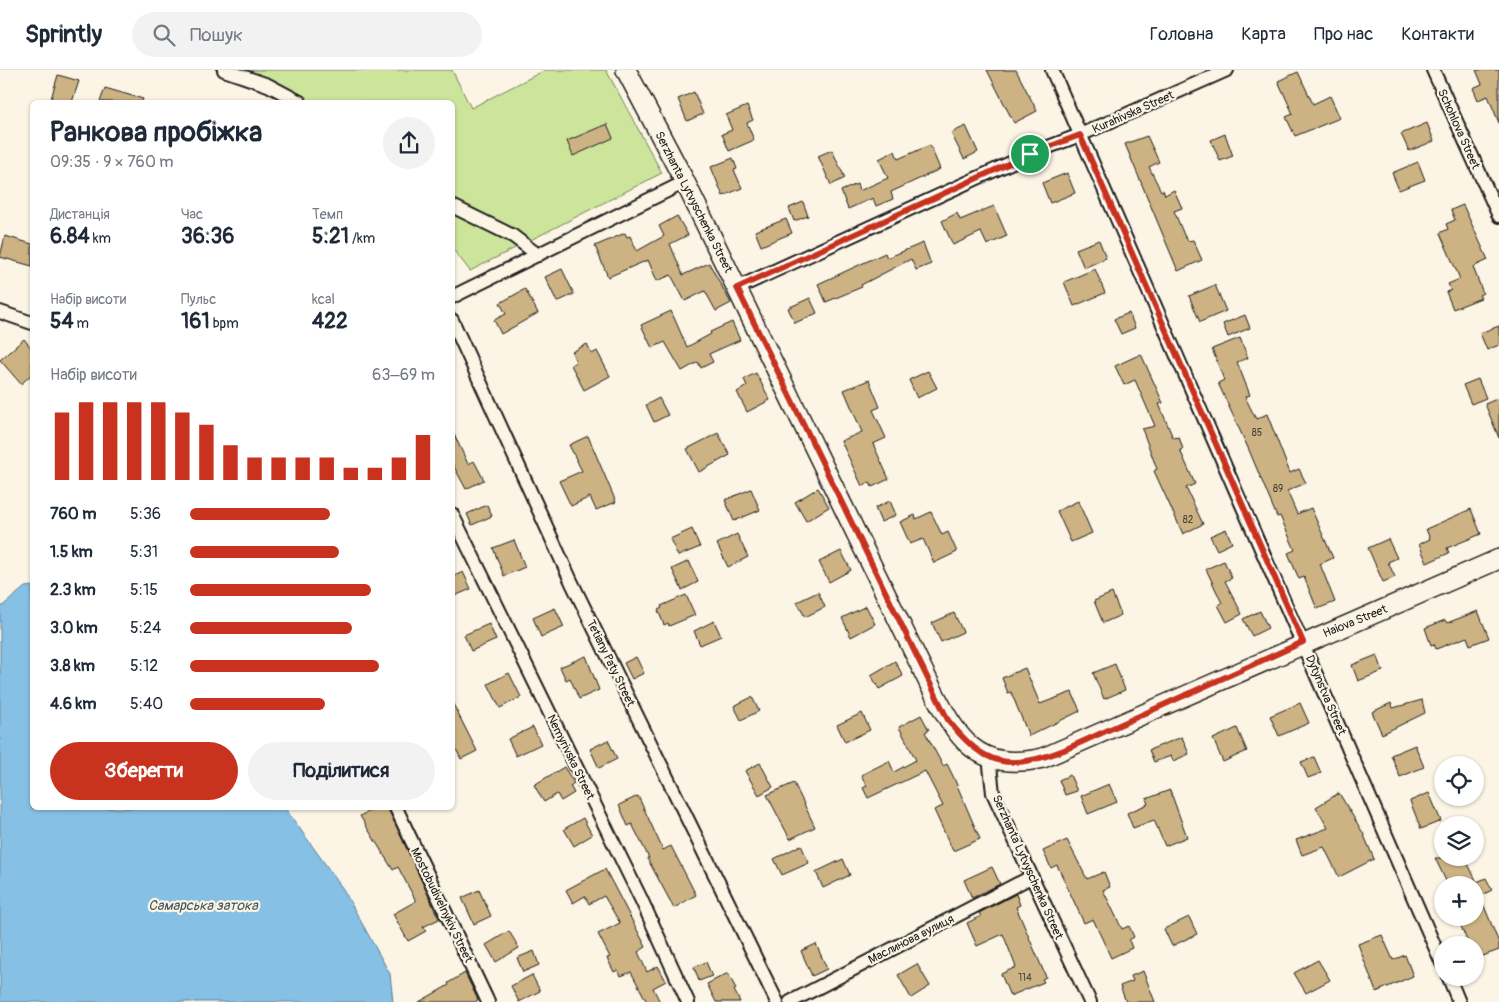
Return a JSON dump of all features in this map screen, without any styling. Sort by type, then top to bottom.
[{"type":"main road","name":"Serzhanta Lytvyschenka Street","points":[[626,70],[685,182],[948,720],[966,743],[989,757]]},
{"type":"main road","name":"Haiova Street","points":[[989,757],[1014,762],[1043,758],[1303,642],[1403,602],[1499,559]]},
{"type":"street","points":[[224,70],[268,84],[296,100]]},
{"type":"street","name":"Dytynstva Street","points":[[1052,70],[1434,945]]},
{"type":"street","name":"Kurahivska Street","points":[[737,288],[1030,154],[1080,135],[1227,70]]},
{"type":"street","name":"Schohlova Street","points":[[1433,70],[1499,216]]},
{"type":"street","points":[[455,296],[685,182]]},
{"type":"street","points":[[455,207],[513,236],[538,254]]},
{"type":"street","points":[[0,312],[30,322]]},
{"type":"street","name":"Tetiany Paty Street","points":[[455,327],[576,592],[777,1002]]},
{"type":"street","name":"Nemyrivska Street","points":[[455,520],[641,899],[688,1002]]},
{"type":"street","name":"Serzhanta Lytvyschenka Street","points":[[989,757],[993,793],[1090,1002]]},
{"type":"street","name":"Mostobudivelnykiv Street","points":[[397,810],[488,1002]]},
{"type":"street","name":"Маслинова вулиця","points":[[790,1002],[1032,877]]},
{"type":"street","points":[[1452,986],[1459,1002]]},
{"type":"green space","points":[[242,70],[452,70],[471,108],[545,70],[606,70],[662,173],[470,271],[455,252],[455,100],[284,100]]},
{"type":"water","name":"Самарська затока","points":[[30,586],[30,810],[286,810],[343,889],[390,974],[393,1002],[0,1002],[0,608],[25,587]]},
{"type":"building","points":[[987,70],[1016,70],[1037,111],[1014,123]]},
{"type":"building","points":[[1476,70],[1499,70],[1499,123],[1488,96],[1478,100],[1473,88],[1482,84]]},
{"type":"building","points":[[1298,72],[1313,104],[1330,96],[1340,118],[1295,136],[1286,117],[1293,114],[1278,81]]},
{"type":"building","points":[[58,75],[79,81],[73,100],[51,100]]},
{"type":"building","points":[[105,88],[143,99],[143,100],[101,100]]},
{"type":"building","points":[[694,92],[703,114],[687,121],[678,99]]},
{"type":"building","points":[[747,106],[753,120],[747,123],[754,140],[729,151],[722,134],[732,130],[726,115]]},
{"type":"building","points":[[1427,123],[1434,141],[1409,151],[1401,134]]},
{"type":"building","points":[[607,124],[613,138],[573,156],[567,141]]},
{"type":"building","points":[[966,126],[978,152],[964,159],[951,133]]},
{"type":"building","points":[[1225,134],[1233,156],[1220,161],[1211,140]]},
{"type":"building","points":[[1147,136],[1159,162],[1149,167],[1165,195],[1174,190],[1182,208],[1174,211],[1184,235],[1188,241],[1193,240],[1202,260],[1178,271],[1125,144]]},
{"type":"building","points":[[930,145],[940,169],[891,192],[893,199],[876,206],[873,198],[848,209],[841,191],[857,184],[859,191],[888,178],[879,159],[895,151],[898,159]]},
{"type":"building","points":[[832,150],[845,178],[831,185],[818,156]]},
{"type":"building","points":[[733,158],[737,169],[734,170],[742,188],[723,196],[711,167]]},
{"type":"building","points":[[1418,162],[1425,180],[1399,190],[1392,173]]},
{"type":"building","points":[[1067,173],[1075,193],[1050,203],[1042,183]]},
{"type":"building","points":[[803,202],[808,216],[794,221],[789,208]]},
{"type":"building","points":[[1463,205],[1488,260],[1473,267],[1483,293],[1479,295],[1481,298],[1453,309],[1446,292],[1451,290],[1448,284],[1460,279],[1440,233],[1448,229],[1446,224],[1455,220],[1451,210]]},
{"type":"building","points":[[994,206],[1007,236],[987,245],[981,232],[953,245],[942,221],[957,213],[960,220]]},
{"type":"building","points":[[677,216],[688,235],[670,244],[683,275],[709,263],[731,303],[716,311],[705,291],[685,301],[671,275],[657,281],[648,260],[608,277],[595,246],[625,233],[627,237],[630,236],[637,251],[664,236],[659,226]]},
{"type":"building","points":[[786,219],[792,233],[761,246],[755,231]]},
{"type":"building","points":[[5,236],[30,243],[30,265],[0,257]]},
{"type":"building","points":[[1099,240],[1106,258],[1084,268],[1076,249]]},
{"type":"building","points":[[923,243],[931,264],[916,270],[911,259],[861,285],[862,287],[826,302],[818,284],[885,253],[887,258]]},
{"type":"building","points":[[562,269],[574,294],[557,302],[545,277]]},
{"type":"building","points":[[1095,269],[1105,293],[1074,306],[1064,282]]},
{"type":"building","points":[[1215,285],[1226,311],[1200,322],[1189,296]]},
{"type":"building","points":[[525,289],[538,313],[501,334],[494,320],[506,314],[500,303]]},
{"type":"building","points":[[810,298],[817,313],[795,323],[788,308]]},
{"type":"building","points":[[671,311],[687,347],[711,334],[710,332],[732,322],[740,340],[709,354],[713,362],[701,368],[698,362],[682,371],[665,342],[652,348],[641,325]]},
{"type":"building","points":[[1129,313],[1135,328],[1121,334],[1114,319]]},
{"type":"building","points":[[1245,315],[1250,328],[1228,337],[1223,324]]},
{"type":"building","points":[[1499,326],[1499,345],[1487,350],[1480,333]]},
{"type":"building","points":[[1240,338],[1248,358],[1237,362],[1250,395],[1245,397],[1256,419],[1267,414],[1290,473],[1299,469],[1306,483],[1287,491],[1297,514],[1311,508],[1333,558],[1320,564],[1335,602],[1317,609],[1304,577],[1299,579],[1288,553],[1295,550],[1280,516],[1277,517],[1218,383],[1224,380],[1212,349]]},
{"type":"building","points":[[24,339],[30,346],[30,376],[21,384],[0,360]]},
{"type":"building","points":[[587,344],[592,354],[597,351],[610,376],[584,390],[571,365],[576,362],[572,352]]},
{"type":"building","points":[[1141,354],[1163,403],[1159,404],[1173,438],[1179,437],[1183,449],[1180,450],[1195,484],[1186,488],[1203,524],[1183,534],[1154,471],[1157,469],[1142,429],[1155,426],[1135,380],[1124,385],[1115,366]]},
{"type":"building","points":[[928,371],[937,388],[917,398],[909,380]]},
{"type":"building","points":[[756,373],[770,400],[747,412],[737,392],[747,386],[744,379]]},
{"type":"building","points":[[1478,379],[1486,398],[1471,404],[1463,385]]},
{"type":"building","points":[[869,380],[880,407],[873,410],[886,438],[873,444],[889,479],[872,487],[870,482],[862,486],[841,441],[862,432],[844,390]]},
{"type":"building","points":[[659,398],[668,415],[654,422],[646,405]]},
{"type":"building","points":[[1499,398],[1499,438],[1485,404]]},
{"type":"building","points":[[718,433],[730,455],[699,472],[687,449]]},
{"type":"building","points":[[455,436],[468,464],[474,461],[484,480],[466,489],[455,469]]},
{"type":"building","points":[[588,436],[616,502],[596,510],[590,497],[571,506],[559,481],[582,471],[569,445]]},
{"type":"building","points":[[818,488],[829,507],[806,521],[795,502]]},
{"type":"building","points":[[751,489],[760,510],[734,521],[725,500]]},
{"type":"building","points":[[890,501],[896,515],[881,522],[875,508]]},
{"type":"building","points":[[1078,501],[1092,533],[1071,542],[1057,511]]},
{"type":"building","points":[[487,505],[492,516],[472,525],[467,514]]},
{"type":"building","points":[[1471,509],[1481,534],[1447,548],[1449,553],[1427,563],[1419,544],[1430,539],[1426,529]]},
{"type":"building","points":[[931,512],[942,535],[948,532],[957,552],[934,563],[923,539],[910,544],[900,522],[915,515],[916,519]]},
{"type":"building","points":[[692,529],[700,547],[678,556],[670,539]]},
{"type":"building","points":[[1226,529],[1232,543],[1217,550],[1210,536]]},
{"type":"building","points":[[737,534],[748,557],[728,567],[717,544]]},
{"type":"building","points":[[1388,539],[1397,558],[1388,562],[1395,577],[1383,582],[1368,548]]},
{"type":"building","points":[[514,540],[525,567],[504,576],[493,548]]},
{"type":"building","points":[[841,551],[851,570],[829,582],[819,562]]},
{"type":"building","points":[[689,561],[698,582],[682,590],[672,569]]},
{"type":"building","points":[[1224,561],[1232,578],[1225,581],[1242,614],[1227,622],[1218,605],[1222,603],[1206,569]]},
{"type":"building","points":[[463,572],[471,589],[455,596],[455,576]]},
{"type":"building","points":[[818,592],[825,607],[805,617],[797,602]]},
{"type":"building","points":[[1112,593],[1121,615],[1103,623],[1094,601]]},
{"type":"building","points":[[686,595],[695,615],[669,626],[668,623],[664,625],[658,610],[662,608],[661,606]]},
{"type":"building","points":[[866,606],[875,624],[851,637],[842,618]]},
{"type":"building","points":[[555,608],[564,627],[541,637],[533,618]]},
{"type":"building","points":[[1260,611],[1268,628],[1252,636],[1243,619]]},
{"type":"building","points":[[1478,611],[1489,638],[1470,645],[1467,637],[1436,649],[1434,644],[1431,645],[1425,628],[1445,620],[1447,623]]},
{"type":"building","points":[[954,613],[963,632],[941,642],[932,623]]},
{"type":"building","points":[[714,621],[721,636],[700,645],[694,631]]},
{"type":"building","points":[[489,624],[496,640],[471,651],[464,635]]},
{"type":"building","points":[[1377,655],[1383,671],[1358,681],[1352,665]]},
{"type":"building","points":[[586,656],[599,690],[579,699],[570,678],[566,680],[560,667]]},
{"type":"building","points":[[636,657],[644,673],[632,679],[624,663]]},
{"type":"building","points":[[895,661],[903,676],[879,689],[871,675]]},
{"type":"building","points":[[1115,664],[1125,690],[1104,699],[1093,673]]},
{"type":"building","points":[[1025,668],[1040,704],[1072,692],[1080,711],[1029,736],[1011,692],[1008,693],[1002,678]]},
{"type":"building","points":[[509,673],[521,697],[500,708],[488,684]]},
{"type":"building","points":[[752,697],[759,711],[741,720],[734,706]]},
{"type":"building","points":[[1422,700],[1425,713],[1382,734],[1372,712],[1391,703],[1393,708]]},
{"type":"building","points":[[1300,703],[1309,723],[1279,736],[1270,716]]},
{"type":"building","points":[[455,708],[477,751],[461,759],[455,747]]},
{"type":"building","points":[[862,713],[870,730],[845,742],[837,725]]},
{"type":"building","points":[[921,715],[929,730],[925,732],[943,766],[947,764],[980,839],[953,851],[934,810],[943,806],[925,771],[868,798],[863,788],[867,786],[861,775],[889,761],[894,772],[916,760],[899,727]]},
{"type":"building","points":[[533,727],[541,744],[516,756],[508,739]]},
{"type":"building","points":[[1237,728],[1247,751],[1223,762],[1213,739]]},
{"type":"building","points":[[1182,737],[1189,754],[1173,761],[1171,756],[1154,762],[1149,750]]},
{"type":"building","points":[[608,740],[617,759],[599,768],[590,749]]},
{"type":"building","points":[[1415,745],[1424,767],[1400,777],[1391,755]]},
{"type":"building","points":[[1314,757],[1321,773],[1308,778],[1301,762]]},
{"type":"building","points":[[760,763],[773,787],[759,795],[745,771]]},
{"type":"building","points":[[564,767],[574,783],[570,786],[574,793],[561,801],[557,794],[544,802],[534,785]]},
{"type":"building","points":[[1070,775],[1077,791],[1065,795],[1059,780]]},
{"type":"building","points":[[794,783],[815,827],[790,839],[767,795]]},
{"type":"building","points":[[1109,784],[1117,802],[1088,814],[1081,796]]},
{"type":"building","points":[[1170,790],[1187,837],[1165,846],[1154,820],[1133,828],[1127,813],[1148,804],[1146,799]]},
{"type":"building","points":[[1339,793],[1363,833],[1374,859],[1339,877],[1324,847],[1302,855],[1296,840],[1328,828],[1316,807]]},
{"type":"building","points":[[1429,793],[1439,816],[1434,816],[1434,824],[1421,829],[1410,801]]},
{"type":"building","points":[[638,796],[663,850],[671,846],[696,895],[674,908],[647,858],[649,858],[632,824],[628,826],[619,805]]},
{"type":"building","points":[[370,810],[389,810],[439,919],[423,927],[426,931],[408,941],[393,914],[416,901],[398,867],[393,870],[360,816]]},
{"type":"building","points":[[583,818],[592,835],[574,846],[564,829]]},
{"type":"building","points":[[1067,840],[1087,879],[1104,872],[1110,887],[1103,890],[1122,929],[1129,926],[1134,937],[1129,940],[1132,948],[1111,958],[1093,919],[1084,923],[1057,865],[1051,868],[1043,851]]},
{"type":"building","points":[[801,845],[809,863],[782,875],[774,859]]},
{"type":"building","points":[[843,859],[850,875],[823,888],[816,872]]},
{"type":"building","points":[[1439,866],[1469,866],[1474,876],[1444,876]]},
{"type":"building","points":[[992,867],[1000,884],[972,898],[964,880]]},
{"type":"building","points":[[605,869],[646,947],[638,952],[647,972],[658,966],[666,981],[653,988],[660,1002],[647,1002],[631,972],[621,976],[618,970],[614,972],[607,958],[610,957],[598,934],[620,923],[604,896],[589,904],[585,896],[573,903],[566,890]]},
{"type":"building","points":[[1486,878],[1492,890],[1484,894],[1484,879]]},
{"type":"building","points":[[479,890],[491,916],[474,924],[462,898]]},
{"type":"building","points":[[1016,894],[1020,905],[1016,907],[1046,977],[1042,979],[1044,982],[1010,996],[1001,974],[1016,967],[1003,934],[977,946],[967,923],[981,916],[979,913]]},
{"type":"building","points":[[1484,906],[1499,943],[1499,950],[1484,956],[1484,936],[1465,936],[1461,926],[1484,926]]},
{"type":"building","points":[[1189,917],[1197,934],[1172,946],[1164,929]]},
{"type":"building","points":[[509,931],[519,948],[496,962],[486,945]]},
{"type":"building","points":[[1382,935],[1393,960],[1405,955],[1413,976],[1376,992],[1358,944]]},
{"type":"building","points":[[816,944],[827,969],[812,976],[801,951]]},
{"type":"building","points":[[534,951],[539,965],[523,972],[517,958]]},
{"type":"building","points":[[1318,960],[1330,980],[1306,993],[1294,973]]},
{"type":"building","points":[[706,962],[712,976],[699,981],[694,967]]},
{"type":"building","points":[[917,964],[930,986],[911,998],[898,975]]},
{"type":"building","points":[[1143,971],[1155,1002],[1126,1002],[1120,986],[1133,981],[1131,976]]},
{"type":"building","points":[[465,973],[478,1000],[475,1002],[419,1002],[449,985],[448,983]]},
{"type":"building","points":[[728,973],[740,1002],[716,1002],[707,984]]},
{"type":"building","points":[[532,975],[540,991],[519,1002],[511,986]]},
{"type":"route","points":[[1080,135],[1303,642],[1064,750],[1023,763],[1005,762],[976,751],[966,743],[948,720],[737,288],[1030,154],[1080,135]]}]
